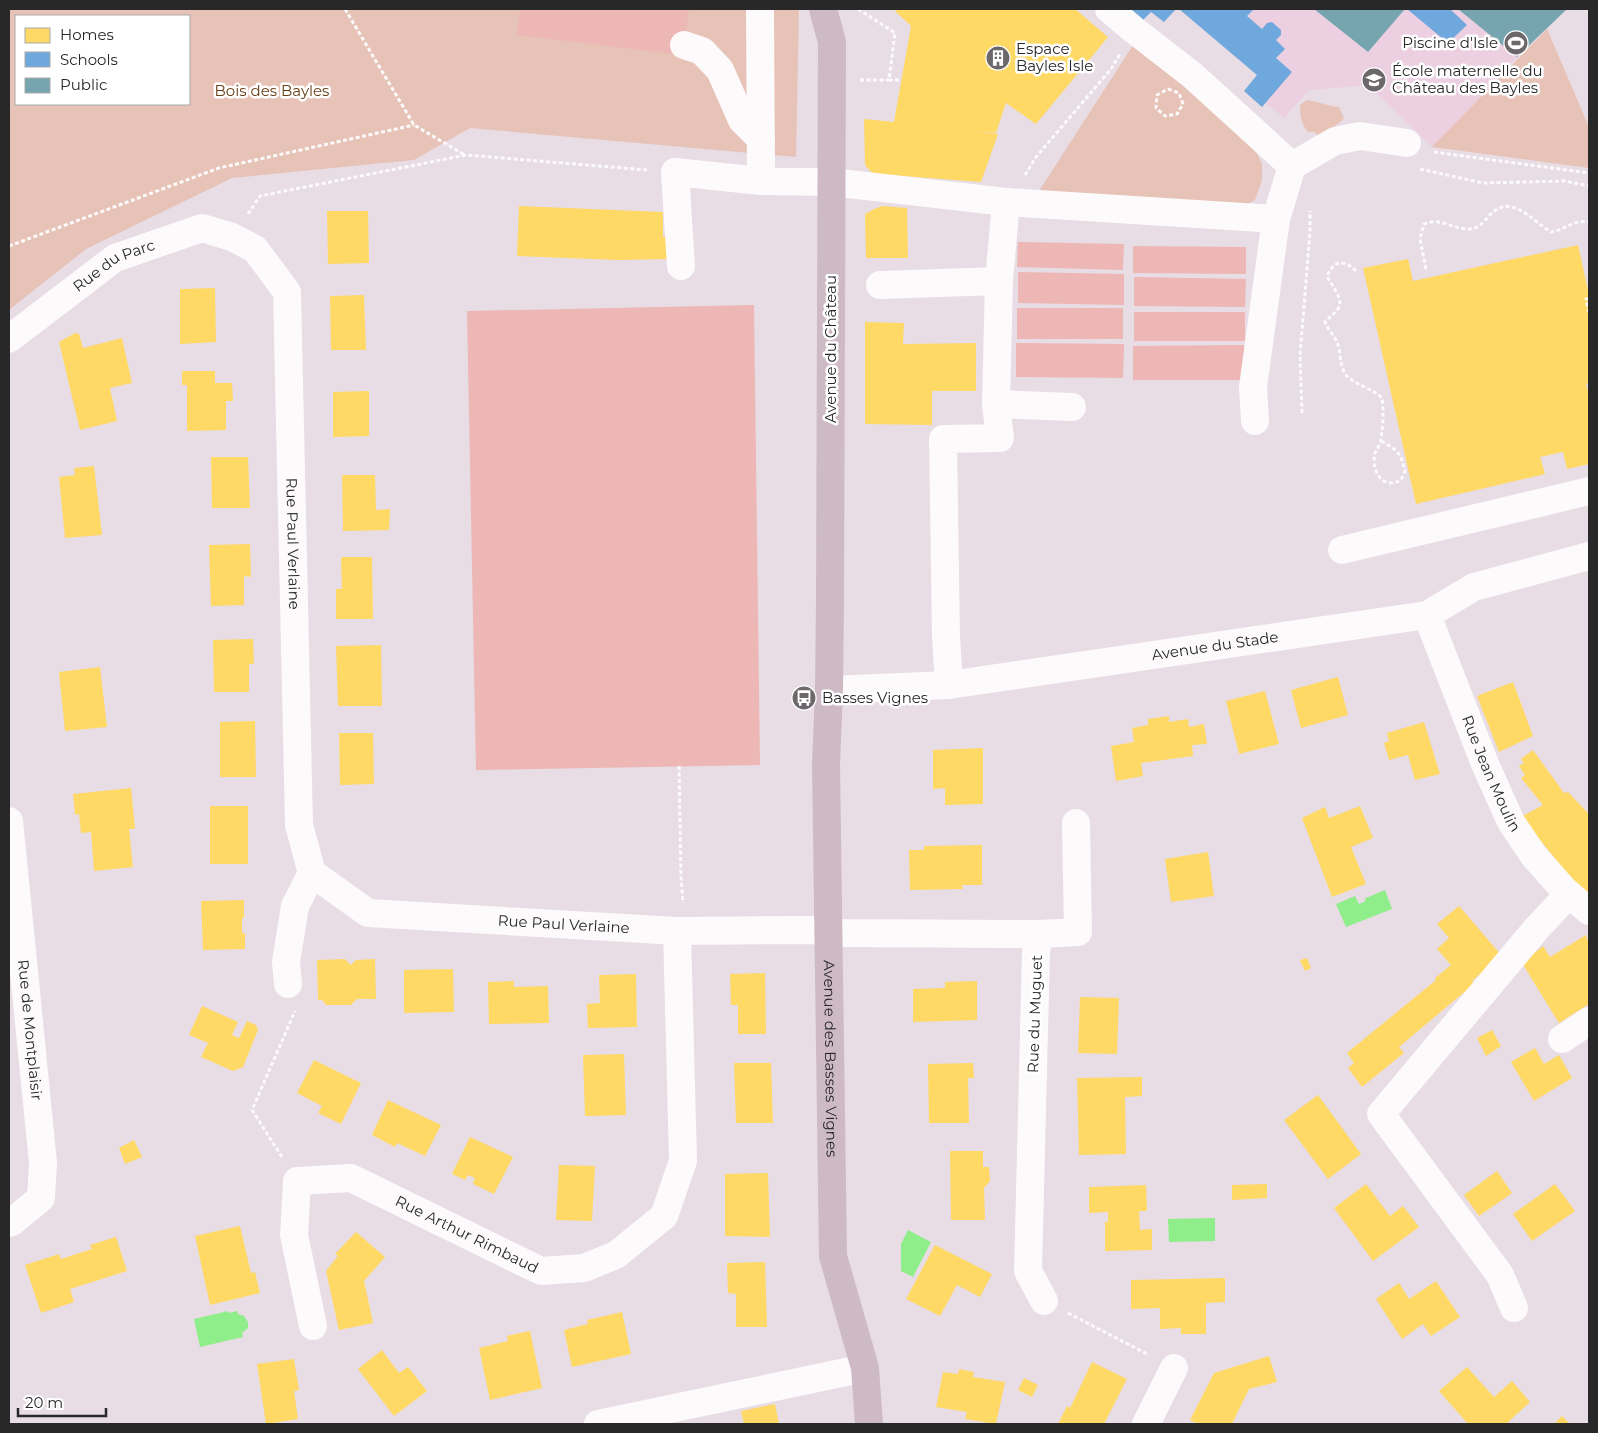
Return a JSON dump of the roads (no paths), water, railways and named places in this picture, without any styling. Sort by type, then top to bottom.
[{"type":"main road","name":"Avenue du Château","points":[[823,9],[832,42],[829,690]]},
{"type":"main road","name":"Avenue des Basses Vignes","points":[[829,690],[826,750],[827,932],[830,1004],[833,1256],[866,1368],[870,1424]]},
{"type":"street","points":[[760,9],[761,181]]},
{"type":"street","points":[[1109,9],[1192,75],[1292,166]]},
{"type":"street","points":[[684,45],[702,51],[720,70],[742,120],[761,139]]},
{"type":"street","points":[[1255,422],[1253,387],[1276,219],[1292,166],[1334,141],[1360,136],[1407,143]]},
{"type":"street","points":[[681,266],[675,172],[761,181],[831,182],[1006,202],[1276,219]]},
{"type":"street","points":[[949,685],[946,638],[943,439],[1000,438],[996,404],[999,281],[1006,202]]},
{"type":"street","name":"Rue du Parc","points":[[9,339],[115,258],[202,228],[232,237]]},
{"type":"street","name":"Rue Paul Verlaine","points":[[232,237],[255,249],[287,292],[300,825],[312,874],[368,913],[681,931],[812,930],[827,932]]},
{"type":"street","points":[[880,285],[999,281]]},
{"type":"street","points":[[996,404],[1072,407]]},
{"type":"street","points":[[1342,550],[1589,491]]},
{"type":"street","name":"Avenue du Stade","points":[[829,690],[949,685],[1427,615],[1474,587],[1589,556]]},
{"type":"street","name":"Rue Jean Moulin","points":[[1427,615],[1485,764],[1512,822],[1534,856],[1579,902]]},
{"type":"street","name":"Rue de Montplaisir","points":[[9,821],[43,1163],[41,1198],[9,1223]]},
{"type":"street","points":[[1039,934],[1078,932],[1076,823]]},
{"type":"street","points":[[288,984],[286,962],[294,906],[312,874]]},
{"type":"street","points":[[1514,1308],[1500,1274],[1381,1114],[1537,928],[1579,902]]},
{"type":"street","name":"Rue Arthur Rimbaud","points":[[313,1326],[294,1235],[297,1181],[351,1178],[541,1271],[584,1268],[616,1255],[664,1216],[683,1161],[681,931]]},
{"type":"street","name":"Rue du Muguet","points":[[827,932],[1039,934],[1036,952],[1028,1271],[1044,1301]]},
{"type":"street","points":[[1562,1039],[1589,1021]]},
{"type":"street","points":[[598,1424],[866,1368]]},
{"type":"street","points":[[1146,1424],[1174,1368]]},
{"type":"place","name":"Piscine d'Isle","points":[[1516,43]]},
{"type":"place","name":"Espace Bayles Isle","points":[[998,58]]},
{"type":"place","name":"École maternelle du Château des Bayles","points":[[1374,80]]},
{"type":"place","name":"Basses Vignes","points":[[804,698]]},
{"type":"park label","name":"Bois des Bayles","points":[[272,91]]}]
